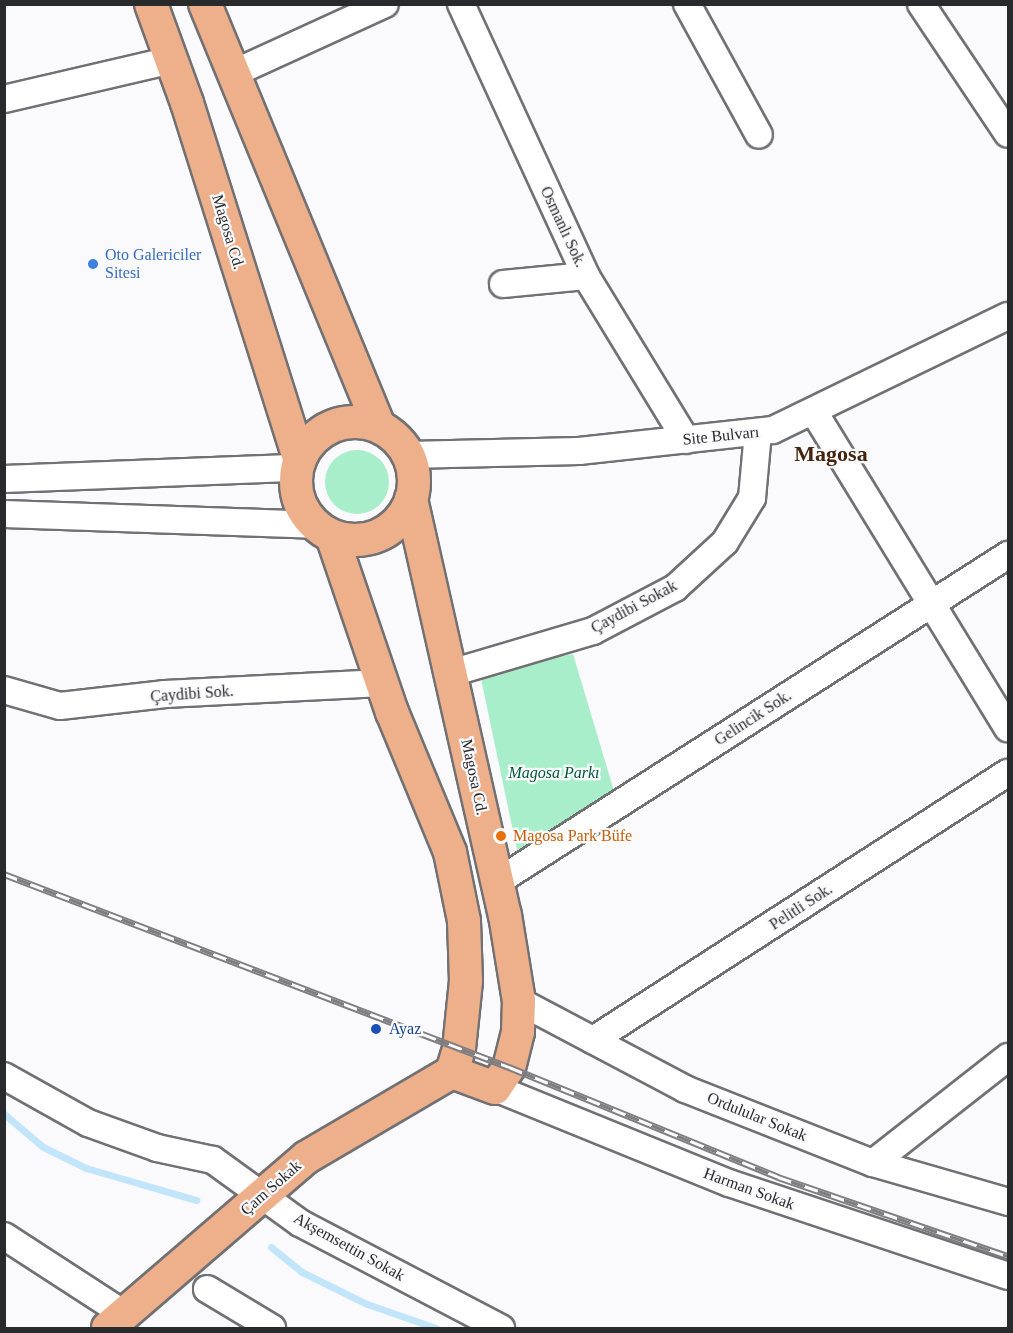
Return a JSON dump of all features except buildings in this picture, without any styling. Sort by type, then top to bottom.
[{"type":"main road","name":"Magosa Cd.","points":[[151,4],[171,60],[298,464]]},
{"type":"main road","points":[[205,4],[379,426]]},
{"type":"main road","points":[[323,530],[351,540],[372,538],[390,529],[404,514],[411,499],[414,482],[408,455],[393,435],[379,426],[363,422],[330,427],[305,449],[298,464],[296,488],[302,508],[323,530],[450,852],[464,921],[466,981],[459,1049],[452,1072],[495,1088]]},
{"type":"main road","name":"Magosa Cd.","points":[[411,499],[498,882],[519,1001],[518,1032],[510,1067],[495,1088]]},
{"type":"main road","name":"Çam Sokak","points":[[116,1321],[307,1157],[452,1072]]},
{"type":"street","points":[[232,74],[385,4]]},
{"type":"street","name":"Osmanlı Sok.","points":[[461,4],[586,276],[686,440]]},
{"type":"street","points":[[687,4],[759,135]]},
{"type":"street","points":[[921,4],[1008,134]]},
{"type":"street","points":[[4,99],[171,60]]},
{"type":"street","points":[[502,285],[586,276]]},
{"type":"street","name":"Site Bulvarı","points":[[408,455],[579,451],[773,430],[1008,316]]},
{"type":"street","points":[[814,412],[1008,728]]},
{"type":"street","name":"Çaydibi Sokak","points":[[451,674],[593,631],[675,588],[725,542],[752,498],[758,432]]},
{"type":"street","points":[[4,479],[298,464]]},
{"type":"street","points":[[4,514],[323,530]]},
{"type":"street","name":"Gelincik Sok.","points":[[498,882],[1008,555]]},
{"type":"street","name":"Çaydibi Sok.","points":[[4,690],[60,706],[165,694],[382,683]]},
{"type":"street","name":"Pelitli Sok.","points":[[593,1040],[1008,773]]},
{"type":"street","name":"Ordulular Sokak","points":[[519,1001],[685,1089],[873,1164],[1008,1202]]},
{"type":"street","points":[[873,1164],[1008,1057]]},
{"type":"street","name":"Akşemsettin Sokak","points":[[4,1076],[88,1123],[157,1148],[213,1160],[300,1223],[501,1329]]},
{"type":"street","name":"Harman Sokak","points":[[495,1088],[729,1183],[1008,1276]]},
{"type":"street","points":[[4,1236],[116,1321]]},
{"type":"street","points":[[207,1289],[273,1329]]},
{"type":"green space","points":[[351,450],[363,450],[380,459],[387,470],[389,482],[387,494],[380,505],[363,514],[351,514],[339,509],[330,500],[325,488],[325,476],[330,464],[339,455]]},
{"type":"green space","name":"Magosa Parkı","points":[[573,654],[617,801],[517,850],[480,674]]},
{"type":"waterway","points":[[4,1114],[43,1147],[86,1168],[196,1200]]},
{"type":"waterway","points":[[271,1247],[302,1272],[367,1304],[436,1328]]},
{"type":"railway","points":[[4,874],[509,1067],[778,1177],[1008,1256]]},
{"type":"place","name":"Oto Galericiler Sitesi","points":[[93,264]]},
{"type":"place","name":"Magosa Park Büfe","points":[[501,836]]},
{"type":"place","name":"Ayaz","points":[[376,1029]]},
{"type":"district","name":"Magosa","points":[[831,454]]}]
